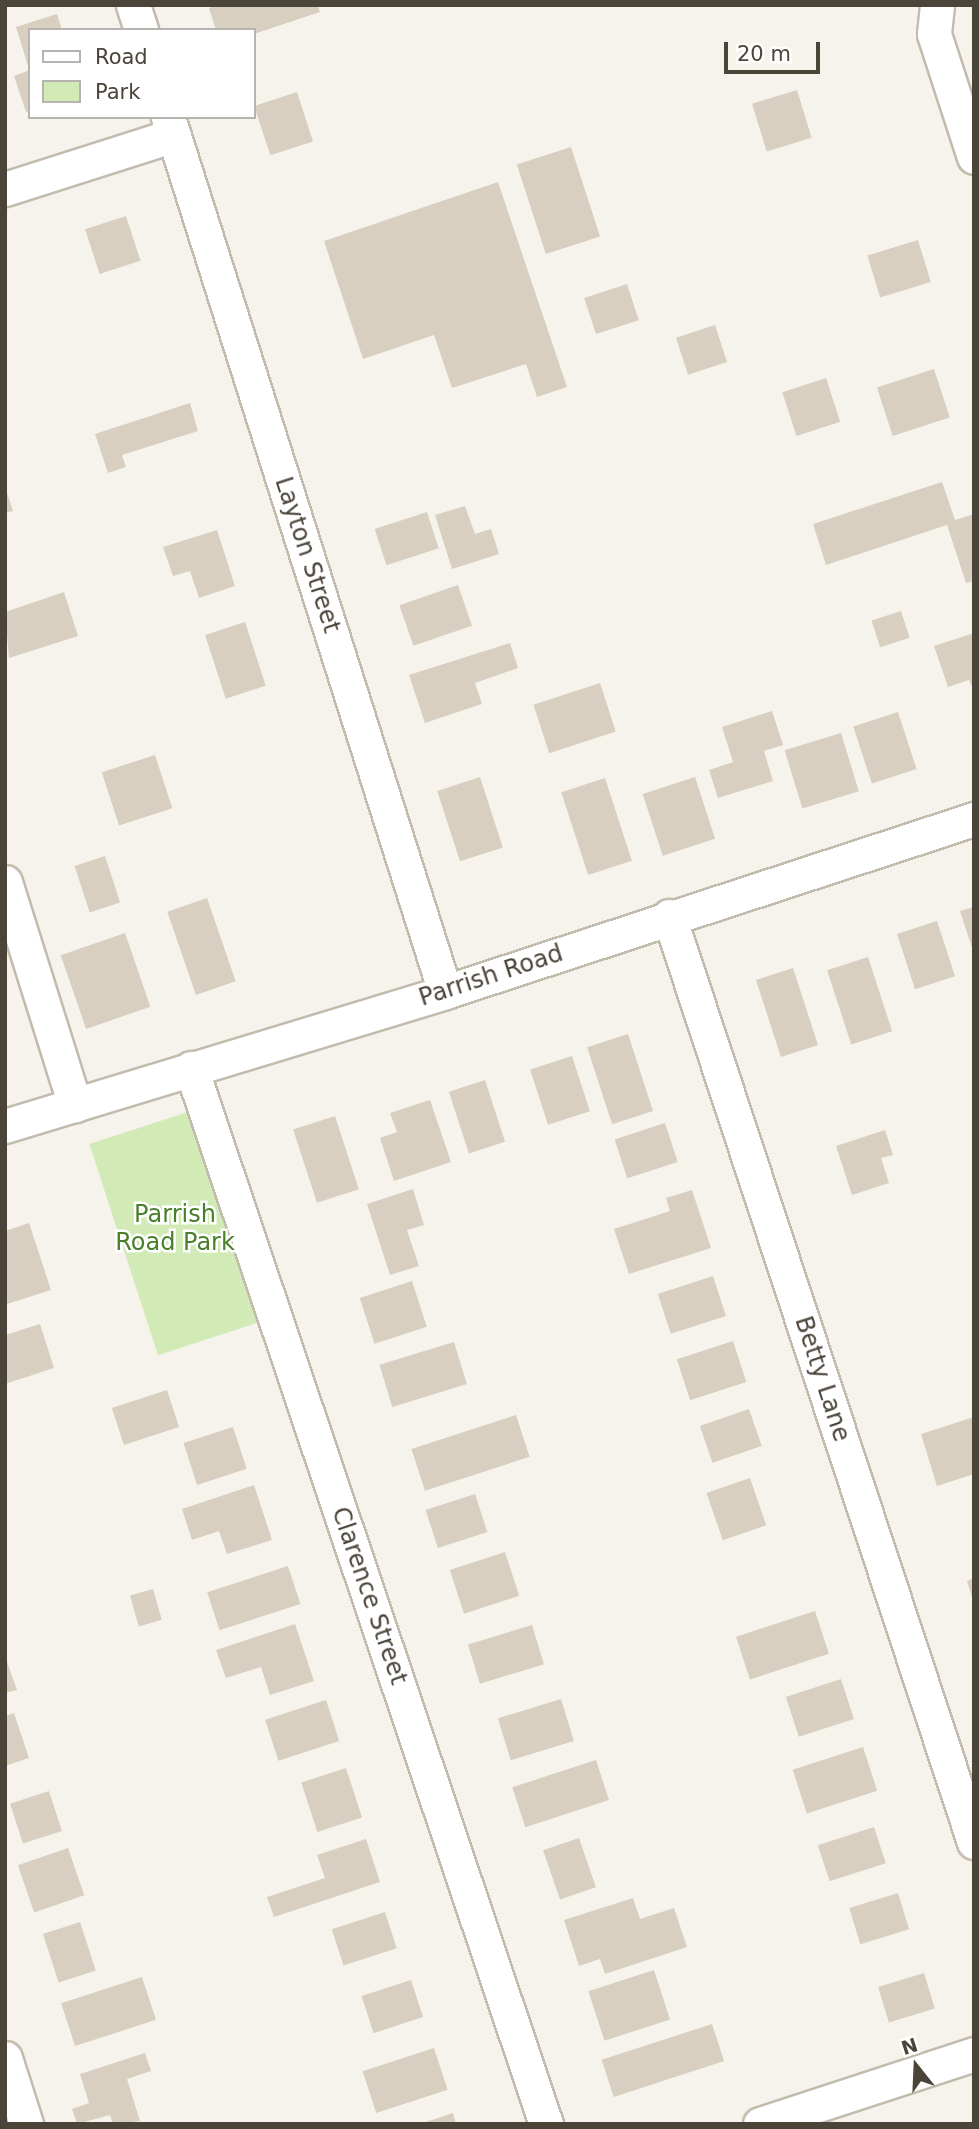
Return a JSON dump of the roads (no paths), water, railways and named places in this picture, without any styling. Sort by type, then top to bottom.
[{"type":"street","points":[[133,5],[140,28]]},
{"type":"street","points":[[937,5],[934,34],[974,157]]},
{"type":"street","points":[[5,189],[171,126]]},
{"type":"street","name":"Layton Street","points":[[171,126],[445,992]]},
{"type":"street","name":"Parrish Road","points":[[5,1126],[445,992],[669,916],[974,819]]},
{"type":"street","points":[[5,882],[75,1105]]},
{"type":"street","name":"Betty Lane","points":[[669,916],[974,1842]]},
{"type":"street","name":"Clarence Street","points":[[191,1068],[546,2124]]},
{"type":"street","points":[[760,2124],[974,2054]]},
{"type":"street","points":[[5,2058],[26,2124]]},
{"type":"park label","name":"Parrish Road Park","points":[[175,1229]]}]
